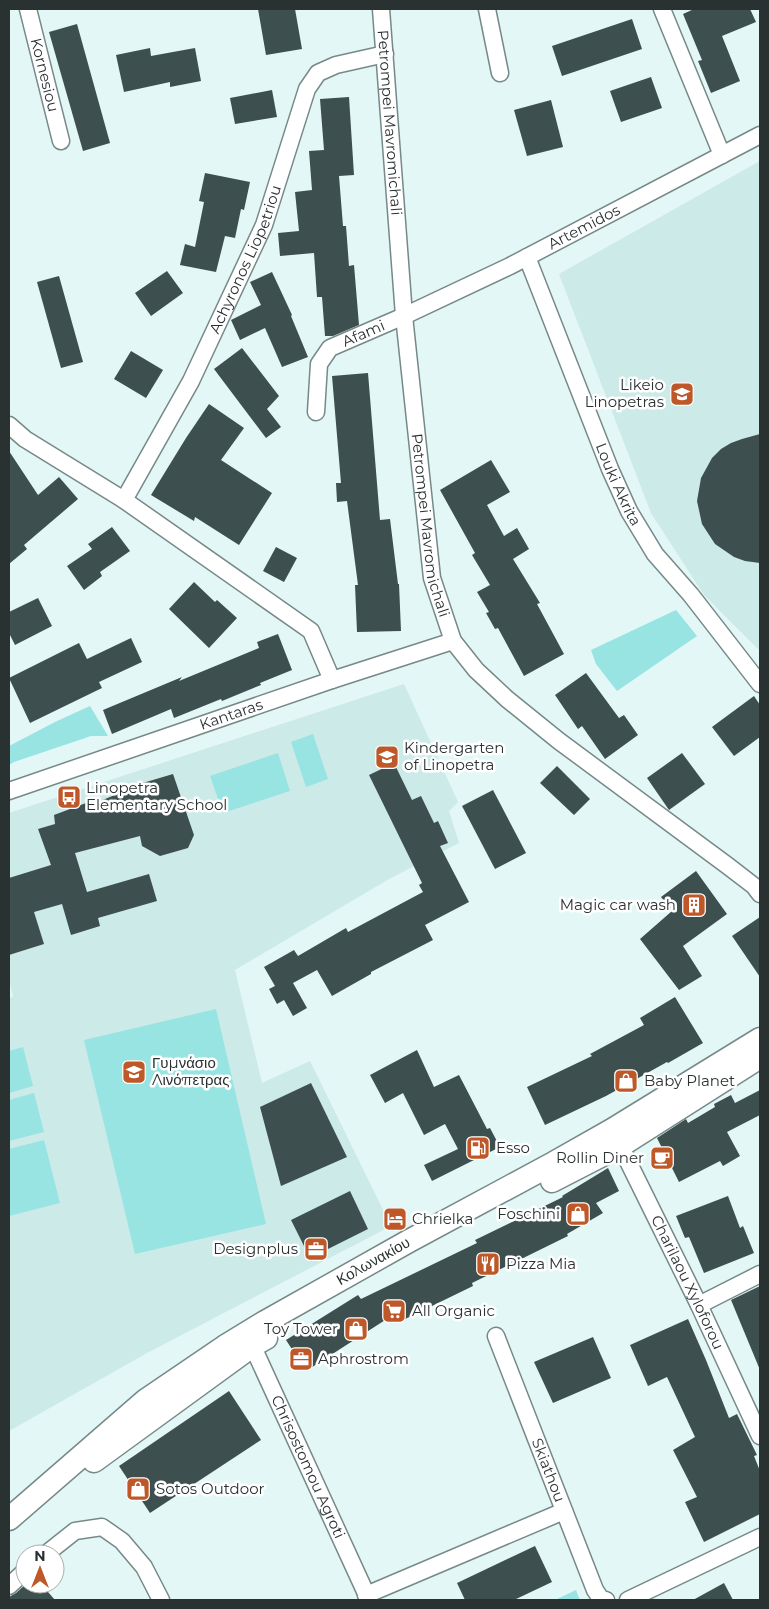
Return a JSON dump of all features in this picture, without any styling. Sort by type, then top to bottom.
[{"type":"main road","name":"Κολωνακίου","points":[[616,1138],[760,1039]]},
{"type":"main road","name":"Κολωνακίου","points":[[9,1535],[82,1470],[249,1340],[409,1241],[502,1192],[616,1138],[760,1057]]},
{"type":"main road","name":"Κολωνακίου","points":[[9,1519],[146,1400],[196,1365],[249,1340]]},
{"type":"street","name":"Kornesiou","points":[[28,9],[61,141]]},
{"type":"street","name":"Petrompei Mavromichali","points":[[381,9],[404,316],[432,578],[454,641],[476,670],[502,694],[559,741],[754,886],[760,894]]},
{"type":"street","points":[[487,9],[500,73]]},
{"type":"street","points":[[662,9],[722,155]]},
{"type":"street","name":"Achyronos Liopetriou","points":[[124,500],[191,381],[264,225],[307,89],[318,72],[384,54]]},
{"type":"street","name":"Artemidos","points":[[404,316],[527,257],[760,135]]},
{"type":"street","name":"Louki Akrita","points":[[527,257],[610,470],[629,511],[655,554],[691,595],[760,684]]},
{"type":"street","name":"Afami","points":[[316,412],[319,364],[330,348],[404,316]]},
{"type":"street","points":[[9,425],[25,439],[124,500],[312,631],[332,680]]},
{"type":"street","name":"Kantaras","points":[[9,791],[332,680],[454,641]]},
{"type":"street","name":"Charilaou Xyloforou","points":[[616,1138],[699,1305],[760,1436]]},
{"type":"street","points":[[699,1305],[760,1274]]},
{"type":"street","name":"Skiathou","points":[[496,1336],[595,1590],[601,1599],[606,1600]]},
{"type":"street","name":"Chrisostomou Agroti","points":[[249,1340],[367,1598]]},
{"type":"street","points":[[367,1598],[564,1510]]},
{"type":"street","points":[[59,1544],[75,1532],[102,1527],[122,1542],[144,1568],[161,1600]]},
{"type":"street","points":[[628,1600],[760,1537]]},
{"type":"shaded area","name":"Likeio Linopetras","points":[[760,161],[760,651],[704,595],[651,513],[559,274]]},
{"type":"shaded area","points":[[676,610],[697,636],[617,691],[596,664],[591,650]]},
{"type":"shaded area","name":"Γυμνάσιο Λινόπετρας","points":[[404,684],[458,802],[449,811],[459,843],[389,879],[235,970],[262,1083],[310,1061],[391,1226],[147,1353],[9,1431],[9,999],[13,996],[9,979],[9,813]]},
{"type":"shaded area","points":[[90,706],[108,736],[91,736],[9,765],[9,746]]},
{"type":"shaded area","points":[[313,734],[328,779],[306,787],[291,742]]},
{"type":"shaded area","points":[[278,753],[290,791],[223,813],[210,776]]},
{"type":"shaded area","points":[[216,1009],[266,1224],[135,1254],[84,1040]]},
{"type":"shaded area","points":[[23,1047],[33,1086],[9,1093],[9,1051]]},
{"type":"shaded area","points":[[34,1093],[44,1132],[9,1141],[9,1100]]},
{"type":"shaded area","points":[[44,1140],[60,1203],[9,1216],[9,1149]]},
{"type":"shaded area","points":[[576,1590],[580,1600],[555,1600]]},
{"type":"building","points":[[258,9],[295,9],[302,49],[266,55]]},
{"type":"building","points":[[694,9],[750,9],[756,22],[722,36],[740,81],[711,93],[698,61],[702,60],[683,14]]},
{"type":"building","points":[[632,19],[642,49],[562,76],[552,46]]},
{"type":"building","points":[[77,24],[110,143],[83,151],[49,32]]},
{"type":"building","points":[[150,48],[151,56],[195,48],[201,81],[170,87],[170,82],[124,92],[116,55]]},
{"type":"building","points":[[651,77],[662,108],[621,122],[610,91]]},
{"type":"building","points":[[272,90],[277,117],[235,124],[230,98]]},
{"type":"building","points":[[349,97],[354,175],[339,176],[343,226],[346,226],[349,266],[354,265],[359,325],[333,336],[325,336],[322,297],[317,297],[314,253],[280,256],[278,233],[299,231],[295,192],[312,190],[309,151],[324,150],[320,99]]},
{"type":"building","points":[[551,100],[563,147],[527,156],[514,110]]},
{"type":"building","points":[[205,173],[250,182],[244,210],[241,209],[235,238],[225,236],[216,272],[180,265],[185,244],[195,247],[204,202],[199,201]]},
{"type":"building","points":[[167,271],[183,293],[151,316],[135,293]]},
{"type":"building","points":[[272,272],[292,315],[308,357],[282,367],[265,328],[240,340],[231,320],[261,305],[250,282]]},
{"type":"building","points":[[59,276],[83,362],[61,368],[37,282]]},
{"type":"building","points":[[242,348],[279,396],[267,409],[281,427],[266,438],[214,369]]},
{"type":"building","points":[[131,351],[163,370],[146,398],[114,379]]},
{"type":"building","points":[[368,373],[380,520],[390,519],[399,584],[401,631],[357,632],[355,585],[358,585],[347,501],[337,502],[336,483],[341,483],[332,376]]},
{"type":"building","points":[[209,404],[244,428],[221,460],[272,493],[239,545],[195,517],[194,521],[151,495]]},
{"type":"building","points":[[760,434],[760,563],[734,557],[715,544],[702,524],[697,501],[701,478],[712,458],[731,443]]},
{"type":"building","points":[[9,451],[38,495],[59,477],[78,499],[24,545],[27,549],[9,564]]},
{"type":"building","points":[[491,460],[510,492],[487,505],[504,536],[517,528],[529,549],[513,559],[540,603],[537,604],[564,654],[524,676],[498,628],[495,629],[486,613],[489,612],[477,592],[490,585],[472,555],[475,553],[440,490]]},
{"type":"building","points":[[112,527],[130,551],[100,572],[102,576],[84,590],[67,566],[92,549],[88,544]]},
{"type":"building","points":[[276,547],[297,558],[284,582],[263,571]]},
{"type":"building","points":[[194,582],[215,602],[217,600],[237,618],[209,648],[169,609]]},
{"type":"building","points":[[38,598],[52,626],[15,645],[9,633],[9,612]]},
{"type":"building","points":[[278,634],[292,670],[222,701],[221,699],[174,718],[171,709],[112,734],[103,710],[259,648],[257,642]]},
{"type":"building","points":[[131,638],[142,662],[99,682],[102,688],[30,723],[9,678],[79,643],[87,659]]},
{"type":"building","points":[[586,673],[619,718],[624,715],[638,735],[605,759],[582,726],[578,729],[555,695]]},
{"type":"building","points":[[754,696],[760,705],[760,737],[734,756],[712,727]]},
{"type":"building","points":[[682,753],[705,784],[669,810],[647,778]]},
{"type":"building","points":[[394,763],[412,800],[421,796],[434,823],[438,821],[448,843],[440,846],[469,902],[425,925],[433,940],[371,972],[371,974],[332,996],[317,970],[293,983],[307,1008],[293,1016],[284,1000],[277,1004],[269,989],[275,986],[264,967],[294,950],[298,956],[346,928],[348,932],[423,892],[419,885],[422,883],[369,775]]},
{"type":"building","points":[[557,766],[590,799],[574,815],[540,783]]},
{"type":"building","points":[[173,774],[194,835],[188,848],[160,856],[142,846],[140,836],[75,853],[87,892],[149,874],[157,901],[98,918],[100,926],[71,935],[62,904],[34,912],[44,944],[9,955],[9,878],[51,865],[38,829],[55,824],[54,815],[86,803],[88,806],[127,790],[126,788]]},
{"type":"building","points":[[493,790],[526,853],[495,869],[462,806]]},
{"type":"building","points":[[696,871],[727,914],[683,946],[702,976],[679,990],[640,939],[672,911],[661,897]]},
{"type":"building","points":[[760,917],[760,977],[732,936]]},
{"type":"building","points":[[675,997],[703,1043],[606,1096],[545,1125],[527,1087],[592,1056],[590,1054],[644,1025],[640,1018]]},
{"type":"building","points":[[417,1050],[434,1087],[459,1075],[487,1129],[490,1128],[500,1147],[432,1181],[424,1165],[458,1149],[445,1124],[424,1135],[403,1093],[385,1103],[370,1075]]},
{"type":"building","points":[[311,1083],[347,1157],[281,1186],[260,1107]]},
{"type":"building","points":[[760,1090],[760,1115],[727,1132],[740,1156],[723,1166],[720,1161],[679,1182],[657,1138],[686,1119],[688,1123],[715,1107],[714,1104],[731,1095],[735,1103]]},
{"type":"building","points":[[608,1168],[619,1191],[596,1203],[603,1213],[567,1234],[568,1236],[472,1283],[473,1286],[397,1323],[393,1315],[306,1371],[286,1340],[358,1295],[361,1299],[477,1243],[475,1240],[563,1197]]},
{"type":"building","points":[[350,1191],[368,1229],[310,1258],[291,1220]]},
{"type":"building","points":[[728,1196],[740,1228],[743,1226],[754,1253],[704,1273],[689,1237],[685,1238],[676,1216]]},
{"type":"building","points":[[760,1286],[760,1370],[731,1300]]},
{"type":"building","points":[[688,1319],[729,1418],[737,1414],[757,1455],[754,1456],[760,1471],[760,1514],[704,1542],[685,1502],[697,1497],[673,1450],[695,1437],[667,1377],[648,1386],[630,1345]]},
{"type":"building","points":[[593,1337],[611,1378],[553,1403],[534,1362]]},
{"type":"building","points":[[229,1391],[261,1440],[150,1513],[119,1466]]},
{"type":"building","points":[[535,1546],[552,1582],[514,1600],[465,1600],[457,1583]]},
{"type":"building","points":[[724,1583],[733,1600],[693,1600]]},
{"type":"building","points":[[15,1594],[50,1594],[55,1600],[9,1600],[9,1597]]},
{"type":"place","name":"Likeio Linopetras","points":[[682,394]]},
{"type":"place","name":"Kindergarten of Linopetra","points":[[387,757]]},
{"type":"place","name":"Linopetra Elementary School","points":[[69,797]]},
{"type":"place","name":"Magic car wash","points":[[694,905]]},
{"type":"place","name":"Γυμνάσιο Λινόπετρας","points":[[134,1072]]},
{"type":"place","name":"Baby Planet","points":[[626,1081]]},
{"type":"place","name":"Esso","points":[[478,1148]]},
{"type":"place","name":"Rollin Diner","points":[[662,1158]]},
{"type":"place","name":"Foschini","points":[[578,1214]]},
{"type":"place","name":"Chrielka","points":[[395,1219]]},
{"type":"place","name":"Designplus","points":[[316,1249]]},
{"type":"place","name":"Pizza Mia","points":[[488,1264]]},
{"type":"place","name":"All Organic","points":[[394,1311]]},
{"type":"place","name":"Toy Tower","points":[[356,1329]]},
{"type":"place","name":"Aphrostrom","points":[[301,1359]]},
{"type":"place","name":"Sotos Outdoor","points":[[138,1489]]}]
